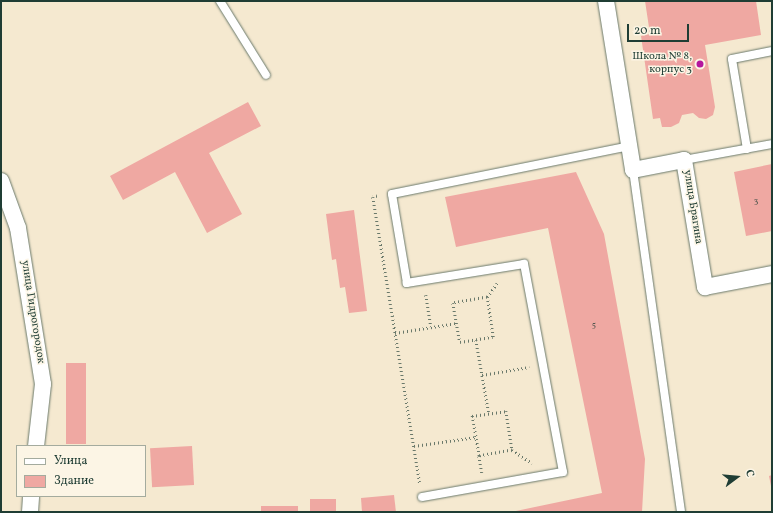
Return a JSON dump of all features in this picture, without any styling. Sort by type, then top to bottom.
[{"type":"street","points":[[606,1],[633,170]]},
{"type":"street","name":"улица Брагина","points":[[633,170],[684,160],[705,287],[772,274]]},
{"type":"street","name":"улица Гидрогородок","points":[[2,188],[19,235],[43,384],[36,445]]},
{"type":"street","points":[[30,512],[31,497]]},
{"type":"lane","points":[[220,1],[266,74]]},
{"type":"lane","points":[[747,149],[732,59],[772,51]]},
{"type":"lane","points":[[684,160],[772,144]]},
{"type":"lane","points":[[422,497],[563,472],[524,264],[407,283],[392,194],[629,146]]},
{"type":"lane","points":[[633,170],[681,512]]},
{"type":"path","points":[[392,194],[373,197],[422,497]]},
{"type":"path","points":[[424,280],[431,327]]},
{"type":"path","points":[[487,297],[493,337],[460,342],[457,323],[453,303],[487,297]]},
{"type":"path","points":[[395,333],[457,323]]},
{"type":"path","points":[[476,340],[489,414]]},
{"type":"path","points":[[482,375],[543,365]]},
{"type":"path","points":[[506,411],[512,450],[479,456],[472,416],[489,414],[506,411]]},
{"type":"path","points":[[414,446],[476,436]]},
{"type":"building","points":[[645,1],[756,1],[761,35],[705,45],[715,107],[713,115],[706,119],[699,118],[693,113],[682,115],[679,123],[671,127],[662,127],[660,118],[653,119],[641,36],[650,34]]},
{"type":"building","points":[[248,102],[261,126],[209,153],[242,214],[207,233],[175,172],[123,200],[110,176]]},
{"type":"building","points":[[772,164],[772,231],[746,236],[734,172]]},
{"type":"building","points":[[576,172],[604,234],[645,459],[642,512],[511,512],[602,493],[548,228],[456,247],[445,197]]},
{"type":"building","points":[[354,210],[367,311],[349,313],[345,287],[340,288],[336,259],[332,260],[326,214]]},
{"type":"building","points":[[66,363],[86,363],[86,444],[66,444]]},
{"type":"building","points":[[192,446],[194,485],[152,487],[150,448]]},
{"type":"building","points":[[772,475],[772,486],[771,486],[769,476]]},
{"type":"building","points":[[394,495],[396,512],[362,512],[361,498]]},
{"type":"building","points":[[310,499],[336,499],[336,512],[310,512]]},
{"type":"building","points":[[261,506],[298,506],[298,512],[261,512]]},
{"type":"place","name":"Школа № 8, корпус 3","points":[[700,64]]}]
